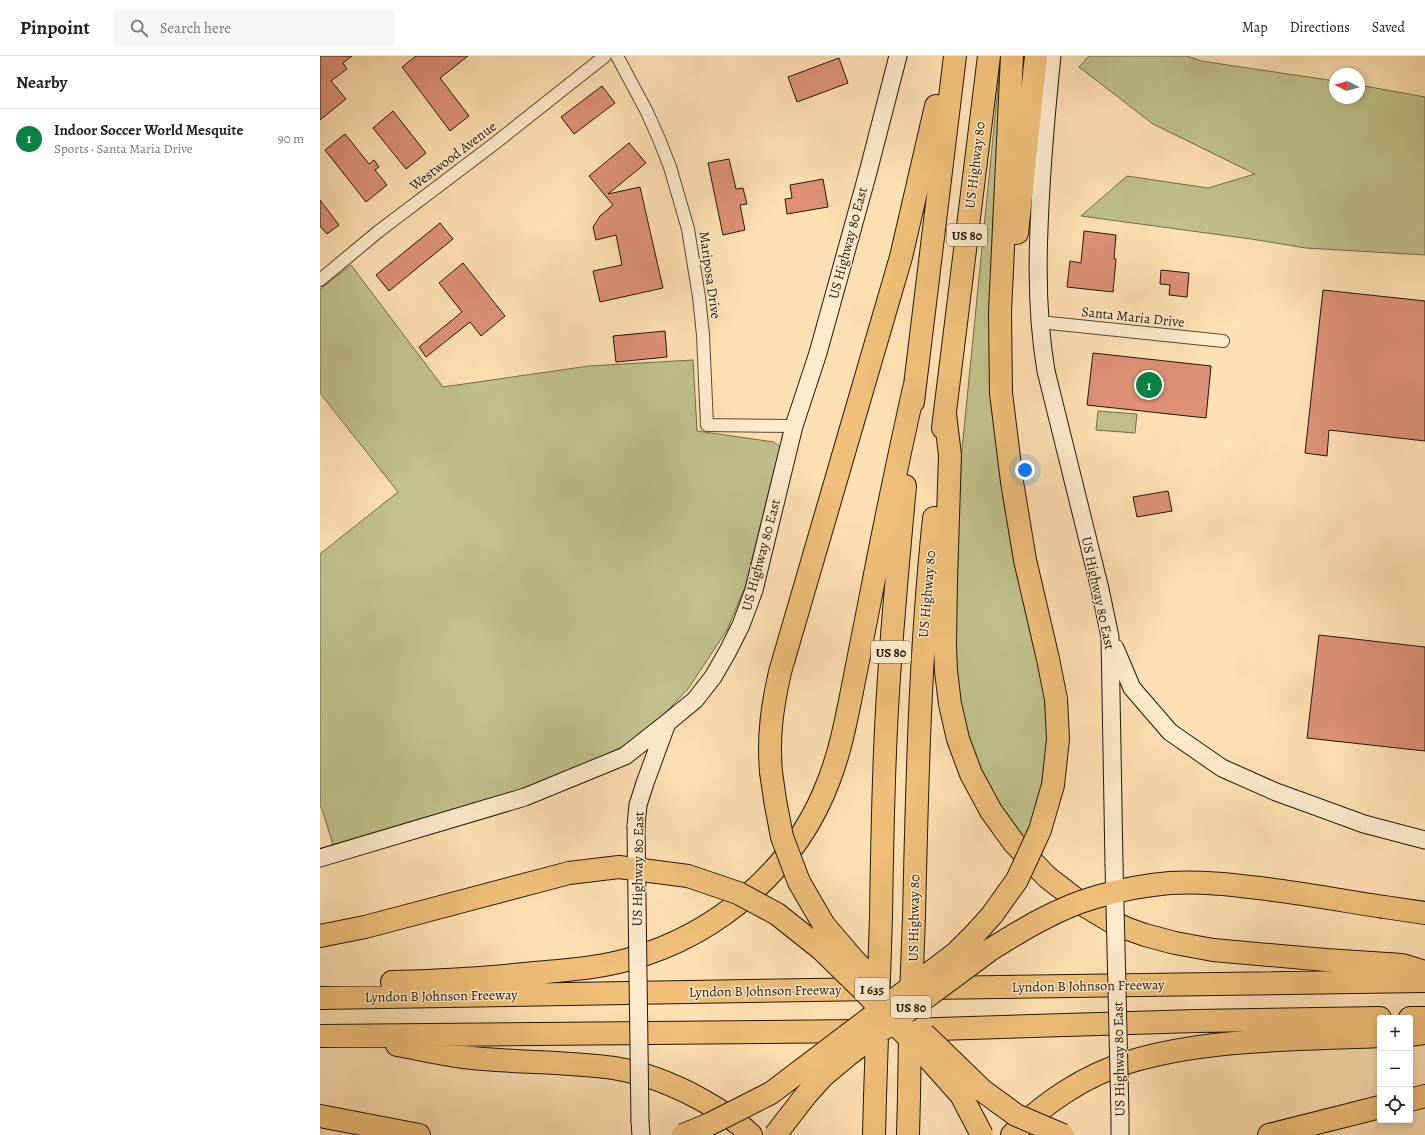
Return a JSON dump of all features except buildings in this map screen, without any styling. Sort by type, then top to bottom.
[{"type":"highway","points":[[945,56],[932,125],[901,257],[885,317],[773,700],[769,746],[771,772],[782,837],[799,882],[824,925],[853,959],[930,1040],[983,1091],[1016,1115],[1063,1135]]},
{"type":"highway","name":"US 80","points":[[874,1135],[887,711],[899,545],[914,388],[955,56]]},
{"type":"highway","name":"US Highway 80","points":[[908,1135],[917,791],[925,619],[945,414],[989,56]]},
{"type":"highway","points":[[683,1135],[710,1124],[771,1093],[956,952],[992,915],[1017,880],[1040,830],[1052,785],[1058,739],[1056,698],[1025,560],[1014,494],[1001,393],[1000,331],[1012,56]]},
{"type":"highway","points":[[1008,441],[1010,415],[1009,371],[1011,304],[1036,56]]},
{"type":"highway","points":[[320,989],[380,983],[470,980],[555,972],[629,960],[655,951],[705,927],[728,912],[760,885],[784,859],[804,831],[818,807],[838,754],[914,388]]},
{"type":"highway","points":[[945,414],[950,455],[945,644],[946,671],[950,704],[958,739],[971,774],[991,812],[1014,843],[1047,877],[1082,904],[1112,922],[1158,939],[1193,947],[1235,953],[1402,965],[1425,972]]},
{"type":"highway","points":[[320,936],[365,927],[569,873],[619,867],[688,876],[738,893],[777,914],[821,949],[863,990],[961,1095],[982,1135]]},
{"type":"highway","points":[[775,1135],[823,1076],[848,1055],[990,950],[1012,936],[1053,914],[1095,898],[1145,886],[1171,883],[1202,883],[1245,886],[1425,913]]},
{"type":"highway","name":"Lyndon B Johnson Freeway","points":[[320,998],[1425,981]]},
{"type":"highway","points":[[320,1036],[961,1029],[1196,1021],[1377,1018]]},
{"type":"highway","points":[[1413,1018],[1425,1018]]},
{"type":"highway","points":[[1413,1034],[1425,1032]]},
{"type":"highway","points":[[343,1036],[463,1057],[616,1068],[651,1078],[681,1089],[742,1125],[751,1135]]},
{"type":"highway","points":[[1012,1135],[1027,1119],[1074,1086],[1128,1062],[1185,1048],[1259,1042],[1377,1036]]},
{"type":"highway","points":[[1413,1099],[1425,1096]]},
{"type":"highway","points":[[1274,1134],[1377,1108]]},
{"type":"highway","points":[[320,1116],[419,1135]]},
{"type":"main road","name":"US Highway 80 East","points":[[640,1129],[636,826],[638,805],[667,723],[695,700],[713,677],[728,652],[741,625],[754,590],[794,426],[818,353],[867,176],[898,56]]},
{"type":"main road","name":"US Highway 80 East","points":[[1052,56],[1040,183],[1038,262],[1040,322],[1046,371],[1100,589],[1110,636],[1120,1135]]},
{"type":"main road","points":[[1110,636],[1132,688],[1170,732],[1222,768],[1301,802],[1364,824],[1425,840]]},
{"type":"main road","points":[[320,858],[525,796],[625,756],[667,723]]},
{"type":"street","name":"Westwood Avenue","points":[[320,280],[379,231],[494,144],[605,56]]},
{"type":"street","name":"Mariposa Drive","points":[[617,56],[647,112],[659,139],[670,168],[688,229],[699,297],[704,351],[707,425],[794,426]]},
{"type":"street","name":"Santa Maria Drive","points":[[1040,322],[1223,341]]},
{"type":"green space","points":[[1001,56],[995,268],[1049,692],[1046,786],[1025,845],[1002,816],[962,726],[953,626],[957,500]]},
{"type":"green space","points":[[1089,56],[1187,56],[1201,61],[1329,80],[1329,104],[1365,104],[1365,86],[1425,97],[1425,255],[1306,248],[1081,216],[1127,176],[1208,188],[1255,174],[1153,124],[1079,67]]},
{"type":"green space","points":[[351,265],[443,387],[589,366],[693,360],[697,431],[774,442],[780,447],[745,587],[727,630],[688,689],[656,723],[624,746],[562,776],[509,794],[333,845],[320,806],[320,554],[398,492],[320,393],[320,289]]},
{"type":"green space","points":[[1098,411],[1137,414],[1135,433],[1096,430]]},
{"type":"place","name":"Indoor Soccer World Mesquite","points":[[1149,385]]}]
